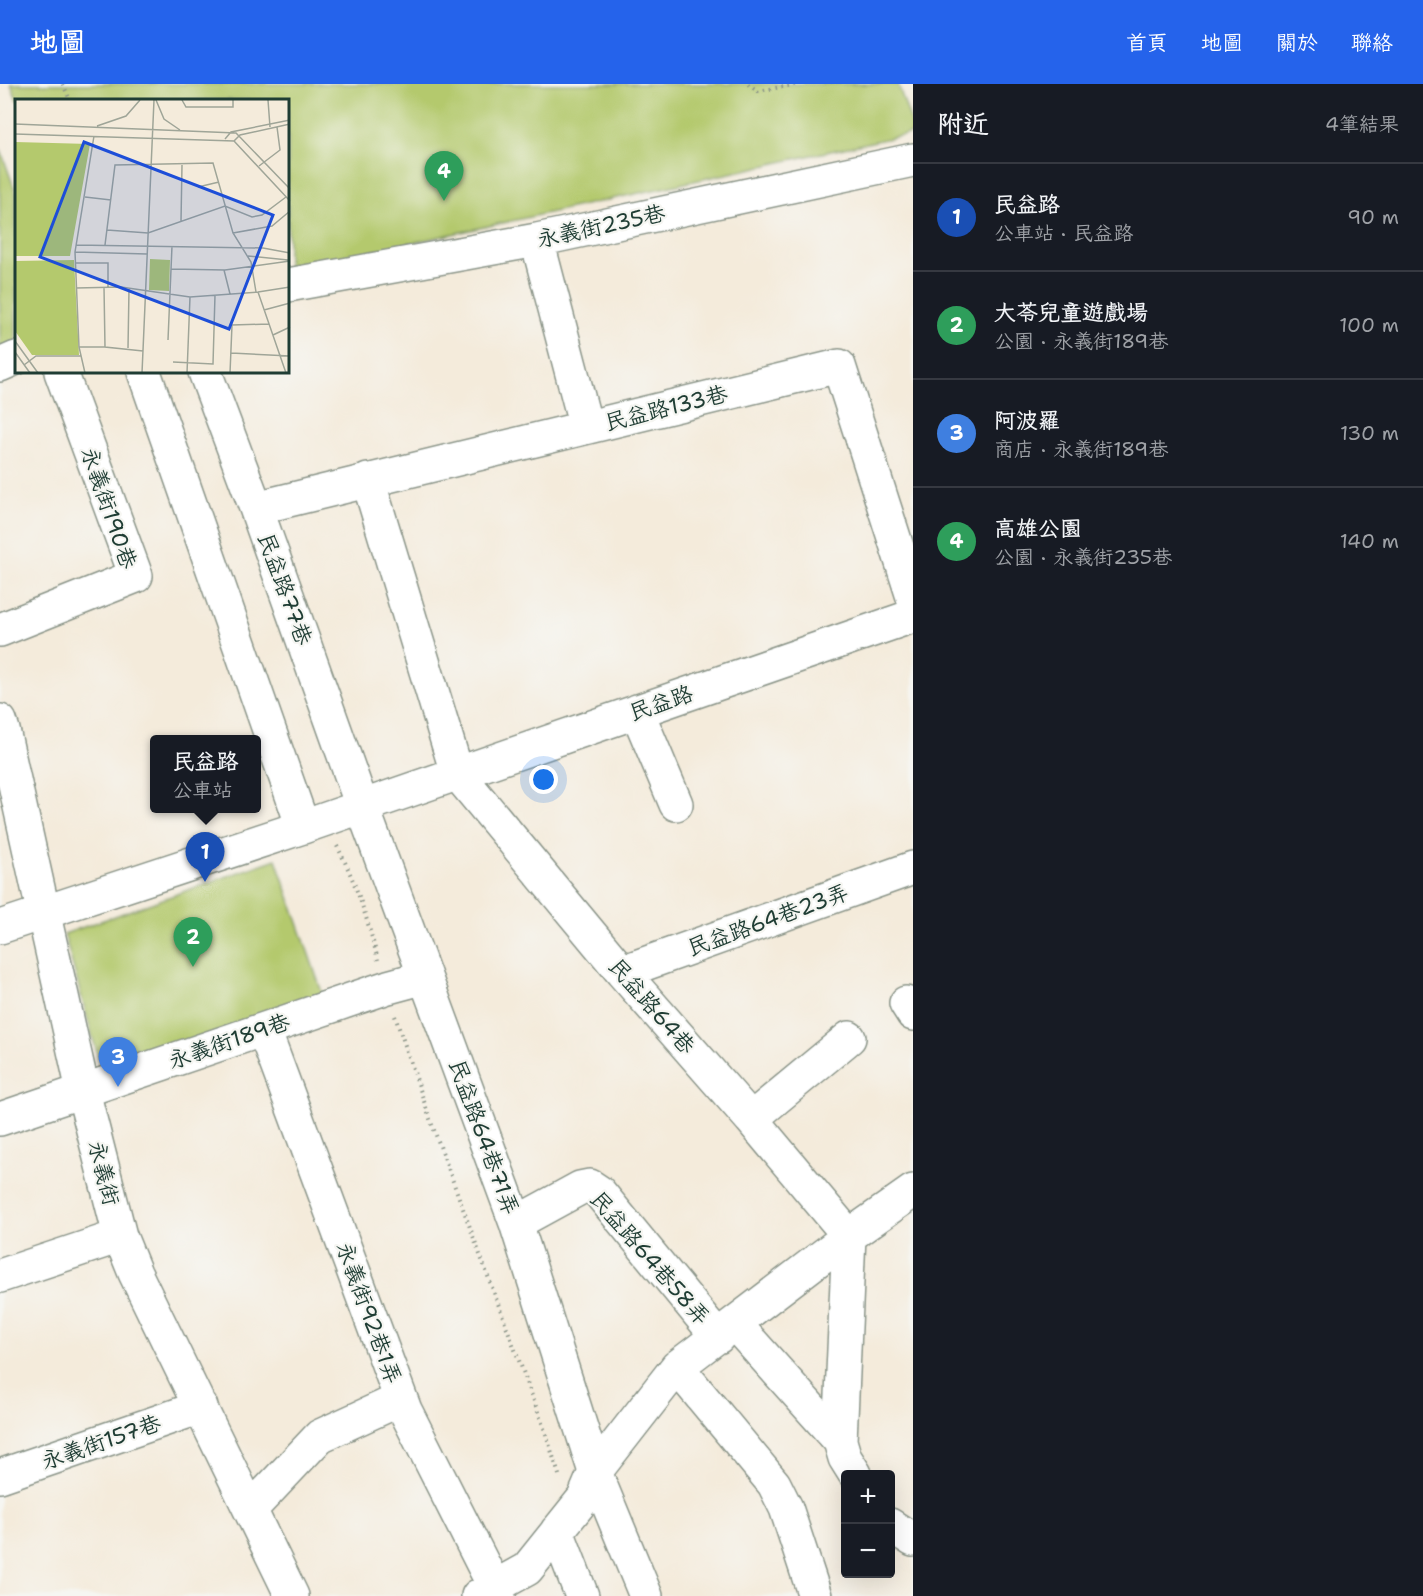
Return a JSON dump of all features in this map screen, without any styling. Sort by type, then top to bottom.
[{"type":"street","name":"永義街235巷","points":[[290,285],[537,240],[913,160]]},
{"type":"street","points":[[537,240],[586,427]]},
{"type":"street","points":[[0,365],[15,358]]},
{"type":"street","name":"民益路133巷","points":[[256,508],[839,366],[913,597]]},
{"type":"street","name":"永義街190巷","points":[[0,630],[136,576],[62,374]]},
{"type":"street","points":[[145,374],[303,827]]},
{"type":"street","name":"民益路77巷","points":[[206,374],[362,806]]},
{"type":"street","points":[[368,480],[457,773]]},
{"type":"street","name":"民益路","points":[[0,927],[303,827],[913,616]]},
{"type":"street","points":[[637,711],[676,804]]},
{"type":"street","name":"永義街","points":[[0,721],[3,730],[8,795],[44,913],[83,1091],[120,1236],[135,1273],[292,1596]]},
{"type":"street","name":"民益路64巷","points":[[457,773],[622,972],[751,1119],[849,1236]]},
{"type":"street","name":"民益路64巷71弄","points":[[362,806],[516,1223],[596,1472],[646,1596]]},
{"type":"street","name":"民益路64巷23弄","points":[[622,972],[913,868]]},
{"type":"street","name":"永義街189巷","points":[[0,1119],[388,987],[425,977]]},
{"type":"street","name":"永義街92巷1弄","points":[[264,1030],[405,1410],[491,1593]]},
{"type":"street","points":[[751,1119],[849,1038]]},
{"type":"street","name":"民益路64巷58弄","points":[[516,1223],[580,1188],[590,1186],[726,1330]]},
{"type":"street","points":[[491,1593],[527,1569],[584,1498],[596,1472],[677,1367],[849,1236],[913,1191]]},
{"type":"street","points":[[0,1276],[120,1236]]},
{"type":"street","points":[[849,1236],[840,1441],[845,1458],[852,1470]]},
{"type":"street","points":[[726,1330],[840,1441]]},
{"type":"street","points":[[677,1367],[774,1484],[786,1508],[815,1596]]},
{"type":"street","points":[[251,1509],[320,1437],[401,1399]]},
{"type":"street","name":"永義街157巷","points":[[0,1476],[201,1407]]},
{"type":"street","points":[[564,1522],[582,1596]]},
{"type":"street","points":[[895,1529],[913,1540]]},
{"type":"path","points":[[63,84],[70,99]]},
{"type":"path","points":[[748,84],[758,91],[799,84]]},
{"type":"green space","points":[[11,84],[898,84],[913,133],[290,270],[290,99],[17,99]]},
{"type":"green space","points":[[0,148],[15,190],[15,354],[0,361]]},
{"type":"green space","points":[[276,859],[325,1001],[103,1075],[64,934]]},
{"type":"place","name":"高雄公園","points":[[444,201]]},
{"type":"place","name":"民益路","points":[[205,882]]},
{"type":"place","name":"大苓兒童遊戲場","points":[[193,967]]},
{"type":"place","name":"阿波羅","points":[[118,1087]]}]
